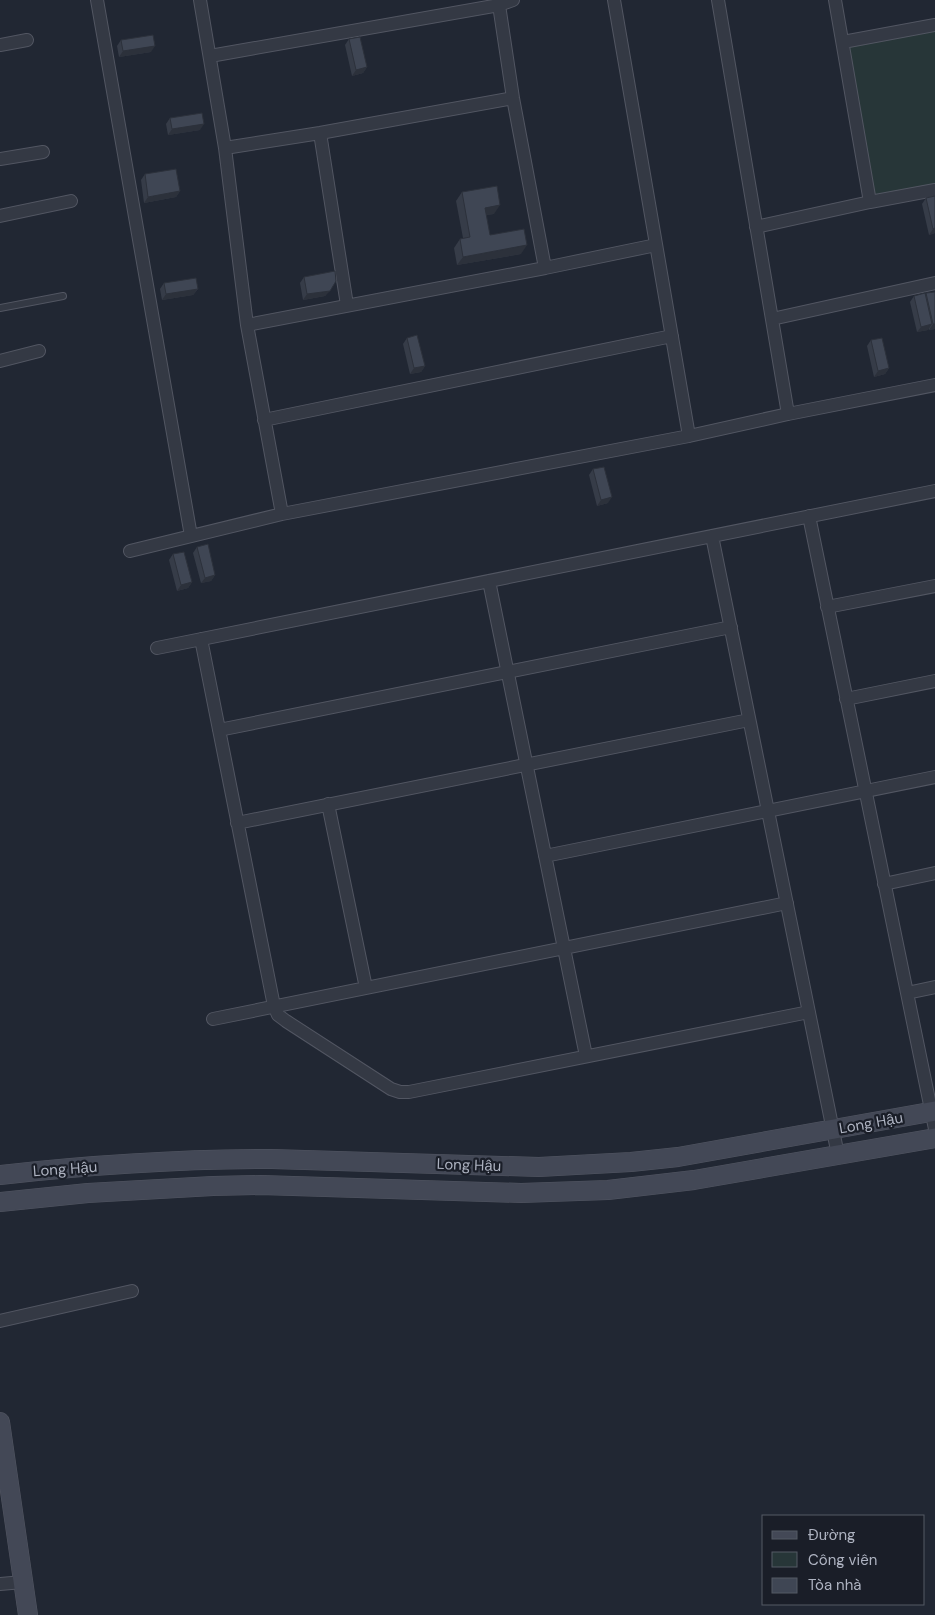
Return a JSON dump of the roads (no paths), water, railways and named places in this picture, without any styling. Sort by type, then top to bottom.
[{"type":"main road","name":"Long Hậu","points":[[0,1175],[148,1162],[227,1159],[538,1167],[631,1162],[678,1157],[833,1129],[934,1117]]},
{"type":"main road","name":"Long Hậu","points":[[0,1202],[88,1193],[204,1186],[262,1185],[521,1193],[565,1192],[651,1186],[694,1180],[935,1138]]},
{"type":"main road","points":[[0,1422],[4,1486],[28,1615]]},
{"type":"street","points":[[97,0],[191,536]]},
{"type":"street","points":[[200,0],[225,148],[248,326],[282,514]]},
{"type":"street","points":[[210,56],[499,5],[512,0]]},
{"type":"street","points":[[614,0],[689,436]]},
{"type":"street","points":[[718,0],[788,414]]},
{"type":"street","points":[[835,0],[870,202]]},
{"type":"street","points":[[499,5],[513,98],[545,268]]},
{"type":"street","points":[[843,42],[935,24]]},
{"type":"street","points":[[0,45],[27,40]]},
{"type":"street","points":[[225,148],[513,98]]},
{"type":"street","points":[[320,133],[347,305]]},
{"type":"street","points":[[0,159],[43,152]]},
{"type":"street","points":[[756,227],[935,190]]},
{"type":"street","points":[[0,216],[70,202]]},
{"type":"street","points":[[248,326],[656,245]]},
{"type":"street","points":[[772,319],[935,283]]},
{"type":"street","points":[[264,420],[672,336]]},
{"type":"street","points":[[0,361],[39,351]]},
{"type":"street","points":[[130,551],[282,514],[689,436],[935,385]]},
{"type":"street","points":[[157,648],[935,491]]},
{"type":"street","points":[[809,516],[884,884],[934,1117]]},
{"type":"street","points":[[712,536],[838,1155]]},
{"type":"street","points":[[489,581],[586,1056]]},
{"type":"street","points":[[828,607],[935,586]]},
{"type":"street","points":[[219,730],[731,628]]},
{"type":"street","points":[[201,639],[274,1006],[278,1015],[286,1021],[391,1089],[409,1092],[809,1012]]},
{"type":"street","points":[[846,699],[935,681]]},
{"type":"street","points":[[238,823],[750,720]]},
{"type":"street","points":[[545,856],[935,777]]},
{"type":"street","points":[[328,804],[366,988]]},
{"type":"street","points":[[884,884],[935,873]]},
{"type":"street","points":[[213,1019],[787,903]]},
{"type":"street","points":[[907,992],[935,987]]},
{"type":"street","points":[[0,1321],[132,1292]]},
{"type":"street","points":[[0,1584],[23,1582]]},
{"type":"lane","points":[[0,308],[63,296]]}]
